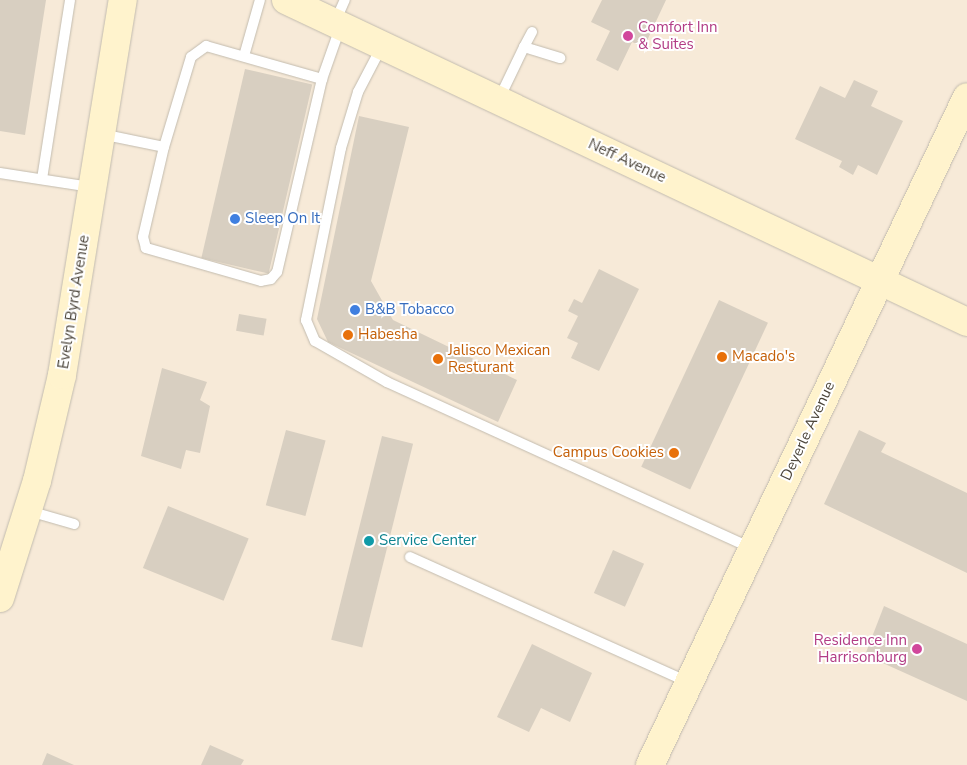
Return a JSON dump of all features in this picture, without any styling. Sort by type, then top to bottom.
[{"type":"street","name":"Evelyn Byrd Avenue","points":[[0,598],[6,555],[28,511],[62,375],[123,0]]},
{"type":"street","name":"Neff Avenue","points":[[286,0],[340,16],[382,45],[967,322]]},
{"type":"street","name":"Deyerle Avenue","points":[[650,765],[967,97]]},
{"type":"lane","points":[[42,179],[70,0]]},
{"type":"lane","points":[[244,56],[260,0]]},
{"type":"lane","points":[[322,79],[206,46],[191,57],[164,147],[143,237],[146,248],[261,281],[271,279],[277,272],[322,79],[340,16]]},
{"type":"lane","points":[[498,100],[532,32]]},
{"type":"lane","points":[[382,45],[358,92],[341,148],[306,320],[315,342],[387,382],[753,549]]},
{"type":"lane","points":[[524,47],[560,58]]},
{"type":"lane","points":[[101,134],[164,147]]},
{"type":"lane","points":[[0,173],[93,187]]},
{"type":"lane","points":[[28,511],[74,524]]},
{"type":"lane","points":[[410,557],[689,682]]},
{"type":"shaded area","points":[[0,0],[967,0],[967,765],[0,765]]},
{"type":"building","points":[[0,0],[46,0],[25,135],[0,131]]},
{"type":"building","name":"Comfort Inn & Suites","points":[[602,0],[666,0],[644,47],[632,42],[618,71],[596,60],[610,31],[591,22]]},
{"type":"building","points":[[245,69],[312,85],[269,274],[201,258]]},
{"type":"building","points":[[854,80],[878,91],[871,106],[903,121],[877,175],[858,165],[853,175],[839,167],[842,161],[795,139],[820,86],[845,98]]},
{"type":"building","points":[[359,116],[409,127],[371,281],[393,320],[517,380],[498,422],[328,342],[317,319]]},
{"type":"building","points":[[599,269],[639,289],[599,371],[571,358],[578,343],[567,338],[578,316],[568,311],[574,299],[582,303]]},
{"type":"building","points":[[719,300],[768,323],[690,490],[641,467]]},
{"type":"building","points":[[239,314],[267,319],[264,336],[236,331]]},
{"type":"building","points":[[162,368],[207,382],[200,400],[210,406],[200,453],[186,450],[181,469],[141,456]]},
{"type":"building","points":[[286,430],[326,441],[305,516],[266,505]]},
{"type":"building","points":[[859,430],[886,443],[881,452],[967,493],[967,573],[824,504]]},
{"type":"building","name":"Service Center","points":[[382,436],[413,444],[362,648],[331,640]]},
{"type":"building","points":[[168,506],[249,539],[224,601],[143,568]]},
{"type":"building","points":[[613,550],[644,564],[625,607],[594,593]]},
{"type":"building","name":"Residence Inn Harrisonburg","points":[[884,606],[967,644],[967,701],[865,655]]},
{"type":"building","points":[[532,644],[592,673],[570,722],[541,708],[529,732],[497,717]]},
{"type":"building","points":[[210,745],[244,760],[241,765],[201,765]]},
{"type":"building","points":[[47,753],[74,765],[42,765]]},
{"type":"place","name":"Comfort Inn & Suites","points":[[628,36]]},
{"type":"place","name":"Sleep On It","points":[[235,219]]},
{"type":"place","name":"B&B Tobacco","points":[[355,310]]},
{"type":"place","name":"Habesha","points":[[348,335]]},
{"type":"place","name":"Macado's","points":[[722,357]]},
{"type":"place","name":"Jalisco Mexican Resturant","points":[[438,359]]},
{"type":"place","name":"Campus Cookies","points":[[674,453]]},
{"type":"place","name":"Service Center","points":[[369,541]]},
{"type":"place","name":"Residence Inn Harrisonburg","points":[[917,649]]}]
